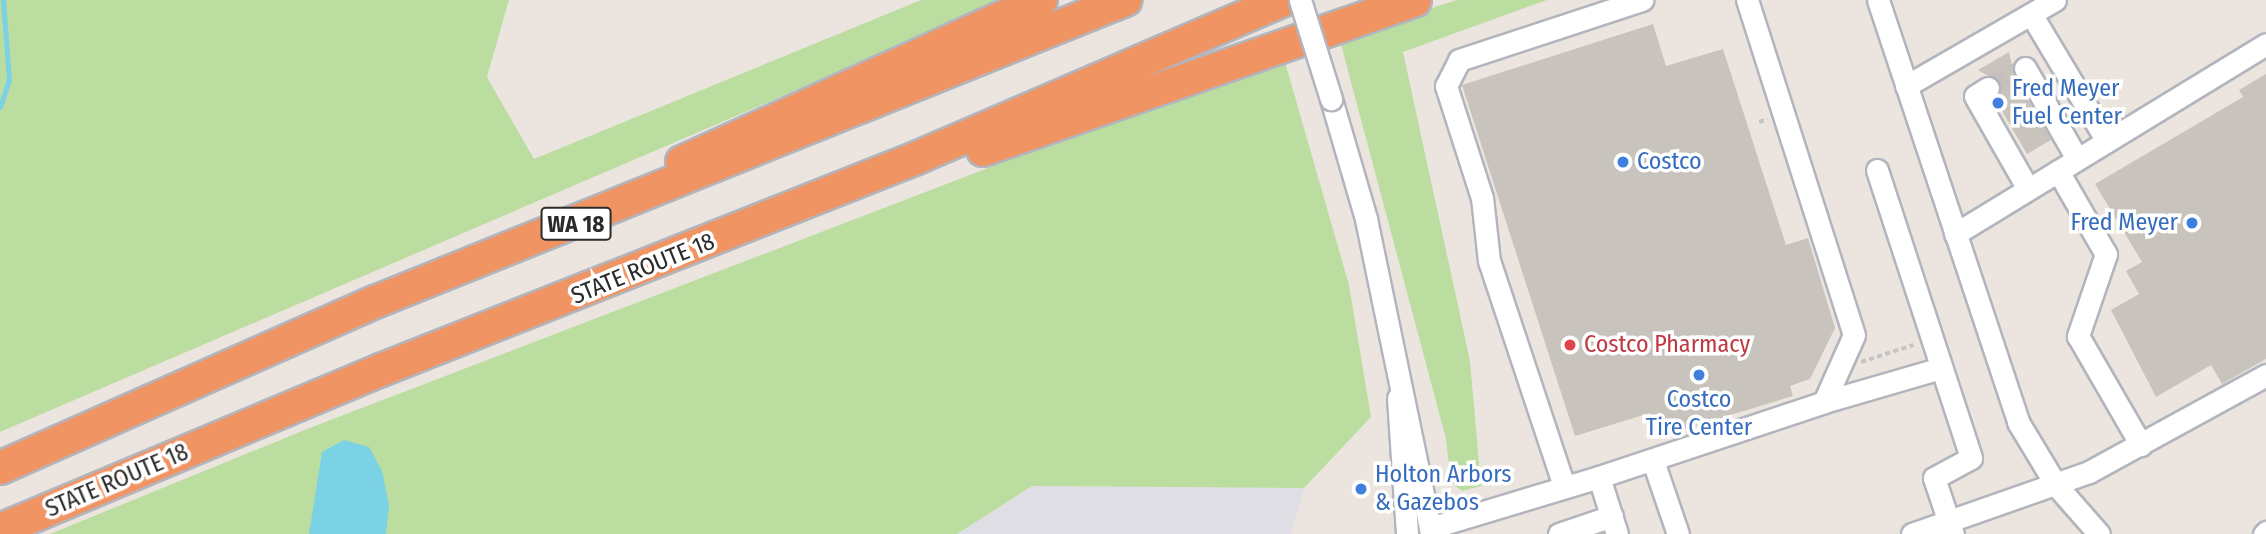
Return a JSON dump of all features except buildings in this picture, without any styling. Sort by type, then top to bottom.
[{"type":"highway","points":[[456,269],[1041,0]]},
{"type":"highway","name":"WA 18","points":[[0,468],[456,269],[674,187],[1125,0]]},
{"type":"highway","name":"STATE ROUTE 18","points":[[0,530],[381,370],[671,259],[1283,0]]},
{"type":"highway","points":[[671,259],[1415,0]]},
{"type":"street","points":[[1300,0],[1366,219],[1399,389],[1416,437],[1431,531],[1564,486],[1654,461],[1824,402],[1941,368]]},
{"type":"street","points":[[1564,486],[1489,261],[1482,198],[1446,86],[1459,60],[1642,0]]},
{"type":"street","points":[[1747,0],[1854,335],[1824,402]]},
{"type":"street","points":[[1878,0],[2018,422],[2056,485],[2099,531]]},
{"type":"street","points":[[1906,86],[2055,0]]},
{"type":"street","points":[[2031,14],[2107,141]]},
{"type":"street","points":[[1955,234],[2058,172],[2076,157],[2266,44]]},
{"type":"street","points":[[2053,51],[2022,69],[2076,157]]},
{"type":"street","points":[[1989,88],[1975,96],[2028,189]]},
{"type":"street","points":[[1877,170],[1971,458],[1934,478],[1951,528]]},
{"type":"street","points":[[2058,172],[2106,254],[2078,337],[2141,445]]},
{"type":"street","points":[[1912,534],[1951,528],[2056,485],[2141,445],[2266,375]]},
{"type":"street","points":[[1399,389],[1396,441],[1407,534]]},
{"type":"street","points":[[1654,461],[1678,534]]},
{"type":"street","points":[[1559,534],[1614,525],[1599,477]]},
{"type":"path","points":[[1856,364],[1913,345]]},
{"type":"shaded area","points":[[1032,486],[1304,488],[1291,534],[957,534]]},
{"type":"green space","points":[[0,0],[509,0],[487,77],[534,159],[921,0],[1006,0],[0,432]]},
{"type":"green space","points":[[1457,0],[1547,0],[1403,52],[1470,361],[1481,486],[1462,491],[1451,483],[1446,439],[1339,37]]},
{"type":"green space","points":[[1283,55],[1349,285],[1371,417],[1304,488],[1032,486],[957,534],[50,534],[307,429]]},
{"type":"water","points":[[344,440],[369,447],[382,471],[389,505],[386,534],[309,534],[322,452]]},
{"type":"waterway","points":[[0,107],[9,80],[3,0]]},
{"type":"tunnel","points":[[1988,88],[2020,71]]},
{"type":"place","name":"Fred Meyer Fuel Center","points":[[1998,103]]},
{"type":"place","name":"Costco","points":[[1623,162]]},
{"type":"place","name":"Fred Meyer","points":[[2192,223]]},
{"type":"place","name":"Costco Pharmacy","points":[[1570,345]]},
{"type":"place","name":"Costco Tire Center","points":[[1699,375]]},
{"type":"place","name":"Holton Arbors & Gazebos","points":[[1361,489]]}]
